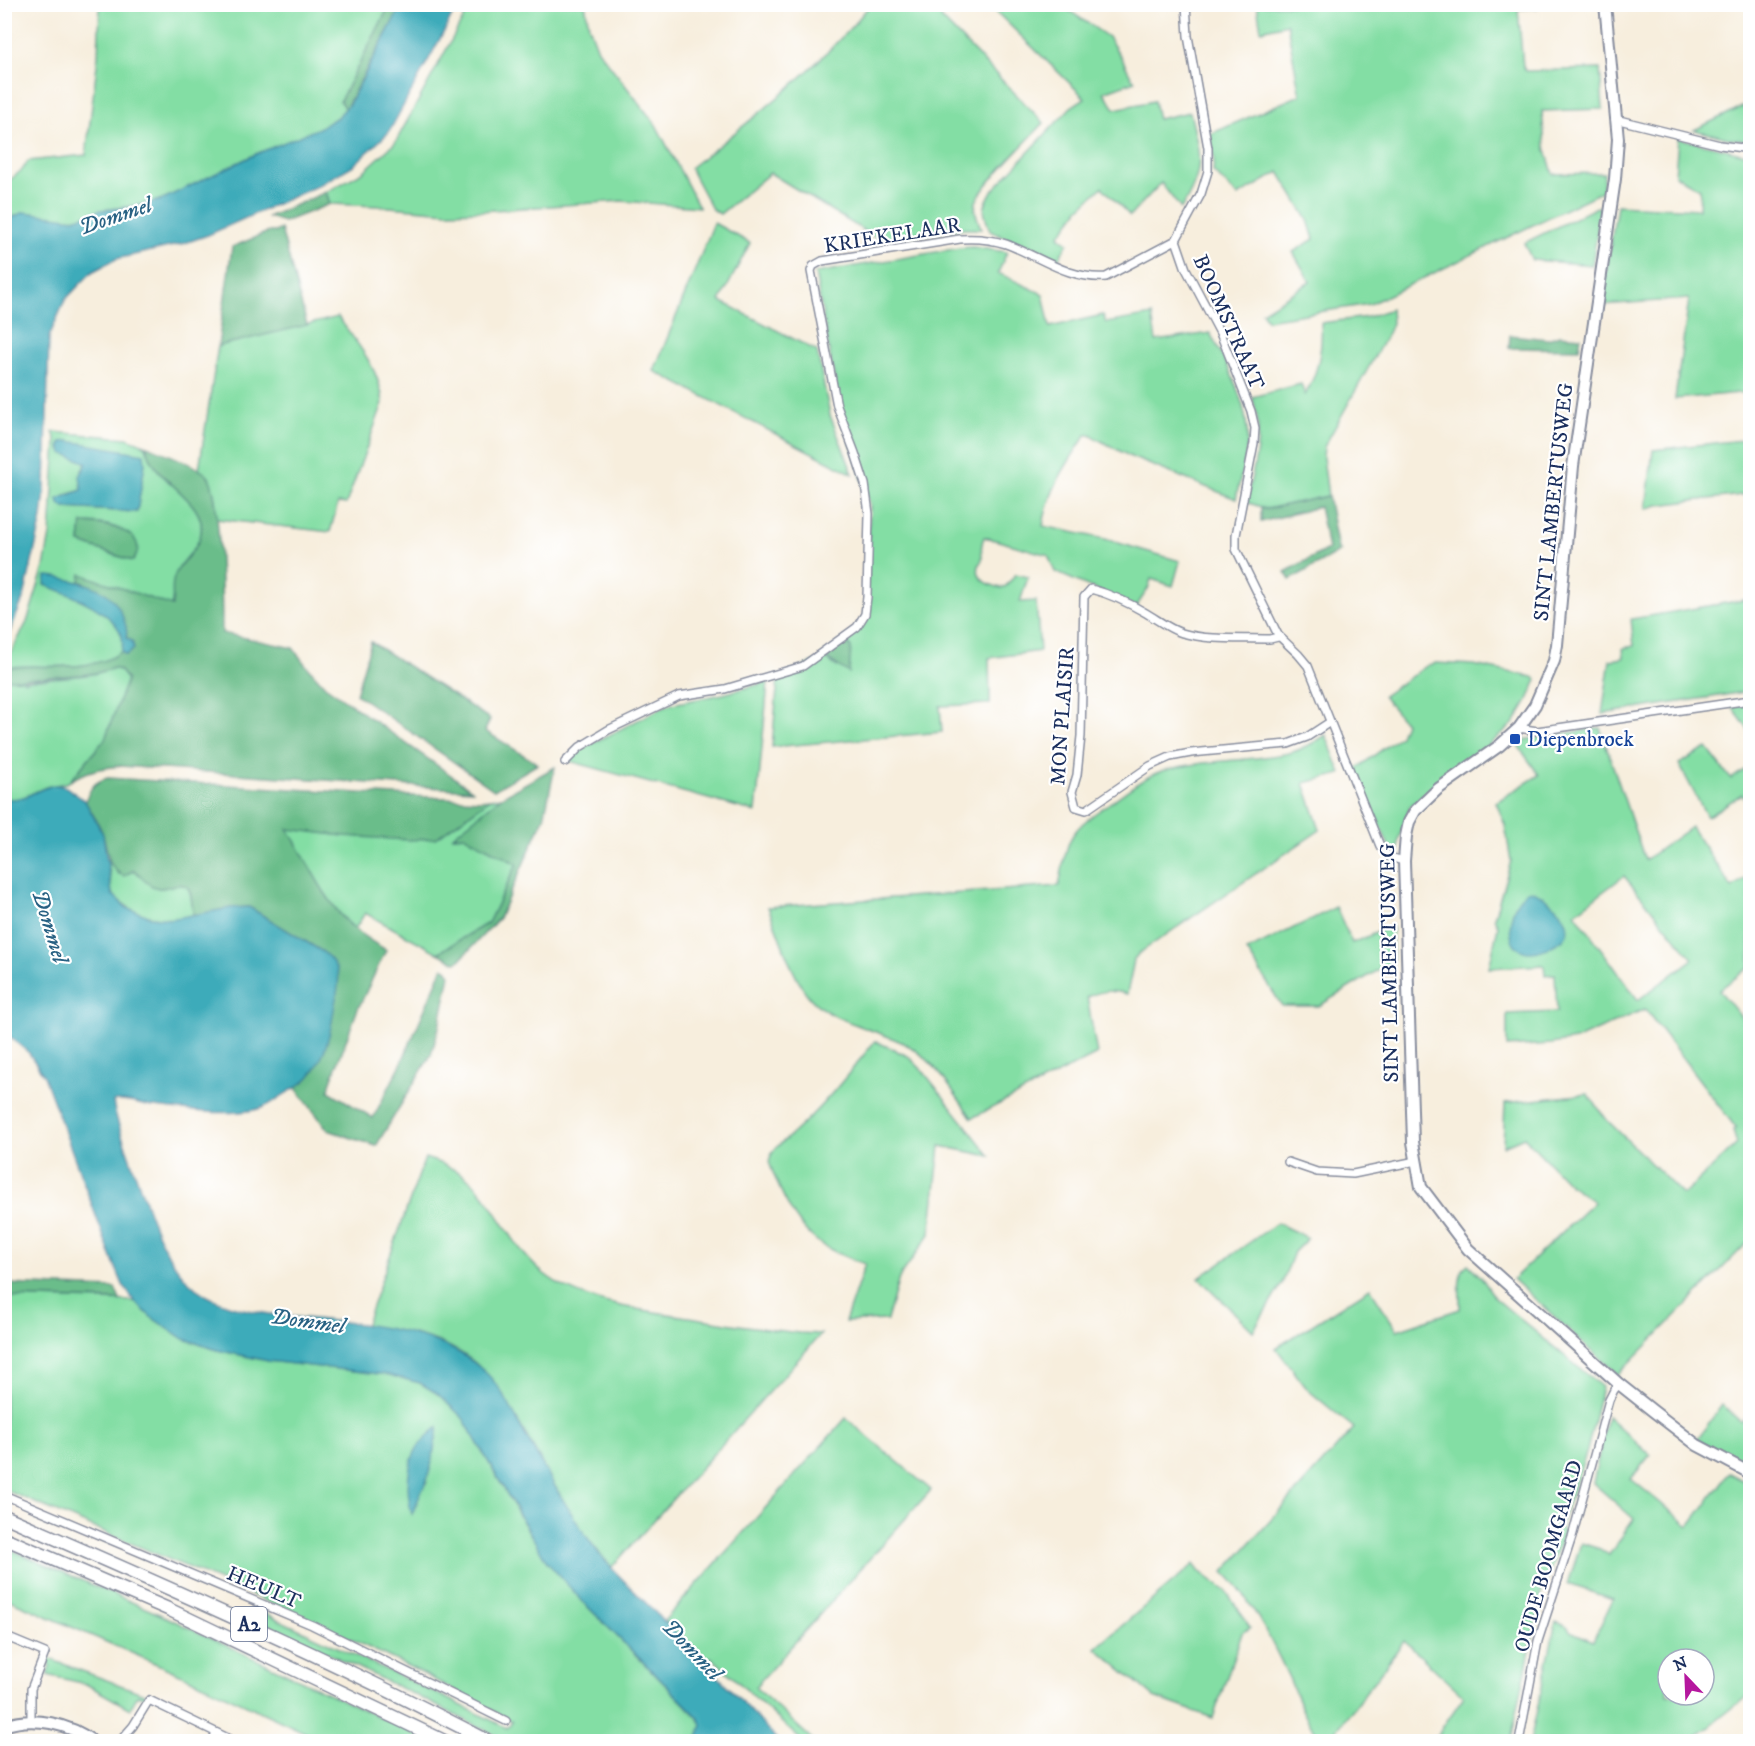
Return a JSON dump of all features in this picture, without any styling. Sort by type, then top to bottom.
[{"type":"highway","name":"A2","points":[[4,1516],[282,1638],[397,1693],[490,1742]]},
{"type":"highway","name":"A2","points":[[4,1538],[168,1609],[446,1742]]},
{"type":"street","name":"BOOMSTRAAT","points":[[1186,4],[1188,36],[1208,148],[1208,171],[1201,194],[1176,240],[1186,269],[1220,333],[1251,411],[1255,428],[1236,535],[1236,549],[1278,635],[1308,666],[1380,846],[1389,857],[1404,861]]},
{"type":"street","name":"SINT LAMBERTUSWEG","points":[[1605,4],[1618,139],[1615,179],[1573,466],[1557,645],[1549,677],[1520,728],[1499,746],[1438,789],[1420,805],[1409,822],[1404,861],[1413,1142],[1421,1187],[1468,1249],[1620,1384],[1697,1445],[1750,1473]]},
{"type":"street","points":[[1616,119],[1720,145],[1750,148]]},
{"type":"street","name":"KRIEKELAAR","points":[[565,762],[580,747],[608,730],[679,696],[724,689],[804,666],[857,627],[865,614],[868,514],[865,484],[837,406],[811,271],[813,266],[822,261],[977,238],[1004,243],[1080,277],[1093,278],[1106,277],[1176,240]]},
{"type":"street","name":"MON PLAISIR","points":[[1278,635],[1270,639],[1205,638],[1182,633],[1114,597],[1091,590],[1084,597],[1081,736],[1072,792],[1076,807],[1086,810],[1150,766],[1170,757],[1288,744],[1308,737],[1330,722]]},
{"type":"street","points":[[1520,728],[1537,731],[1750,700]]},
{"type":"street","points":[[1288,1162],[1317,1172],[1353,1174],[1416,1161]]},
{"type":"street","name":"OUDE BOOMGAARD","points":[[1519,1742],[1538,1641],[1572,1538],[1609,1400],[1620,1384]]},
{"type":"street","name":"HEULT","points":[[4,1495],[312,1626],[506,1720]]},
{"type":"street","points":[[4,1636],[45,1653],[32,1689],[31,1721]]},
{"type":"street","points":[[119,1742],[133,1726],[149,1700],[236,1742]]},
{"type":"street","points":[[4,1726],[13,1722],[31,1721],[68,1727],[94,1742]]},
{"type":"street","points":[[212,1742],[216,1733]]},
{"type":"green space","points":[[585,4],[589,26],[598,50],[656,125],[699,207],[621,201],[447,212],[330,204],[326,192],[363,172],[395,143],[463,19],[468,5]]},
{"type":"green space","points":[[100,5],[390,5],[340,101],[345,109],[326,124],[155,202],[69,219],[30,213],[21,214],[12,217],[5,224],[5,184],[23,169],[28,161],[86,155],[98,56]]},
{"type":"green space","points":[[390,5],[402,5],[345,109],[340,101]]},
{"type":"green space","points":[[870,5],[946,5],[941,18],[1044,123],[980,194],[975,209],[981,229],[962,229],[881,241],[770,173],[720,214],[712,209],[690,168],[808,71]]},
{"type":"green space","points":[[989,5],[1061,5],[1108,37],[1135,81],[1104,92],[1115,109],[1154,101],[1158,119],[1190,112],[1199,162],[1194,183],[1181,209],[1161,183],[1130,216],[1102,187],[1079,209],[1059,236],[1068,243],[1057,261],[990,231],[984,211],[992,191],[1071,107],[1085,98]]},
{"type":"green space","points":[[1257,5],[1537,5],[1537,8],[1518,9],[1523,67],[1526,71],[1600,69],[1603,109],[1542,111],[1545,146],[1553,174],[1604,173],[1603,191],[1370,304],[1267,320],[1262,312],[1310,282],[1293,252],[1314,239],[1308,220],[1279,172],[1238,196],[1213,172],[1214,158],[1210,134],[1300,95],[1287,24],[1261,30]]},
{"type":"green space","points":[[1750,103],[1750,141],[1694,130]]},
{"type":"green space","points":[[1678,138],[1750,155],[1750,392],[1675,399],[1689,299],[1601,305],[1617,205],[1699,209],[1700,189],[1675,175]]},
{"type":"green space","points":[[326,192],[330,204],[284,222],[268,217]]},
{"type":"green space","points":[[1597,207],[1601,208],[1592,265],[1532,260],[1524,243]]},
{"type":"green space","points":[[714,223],[750,243],[720,301],[817,351],[830,415],[853,474],[654,371]]},
{"type":"green space","points":[[281,229],[307,325],[218,346],[232,247]]},
{"type":"green space","points":[[973,247],[1007,252],[998,273],[1043,294],[1050,327],[1103,315],[1106,323],[1152,315],[1156,341],[1210,333],[1233,379],[1245,416],[1247,447],[1236,499],[1131,457],[1086,435],[1054,489],[1043,526],[1105,539],[1180,561],[1173,586],[1151,579],[1148,589],[1136,607],[1055,572],[1048,555],[984,537],[982,561],[978,571],[984,581],[1001,588],[1006,586],[1016,574],[1028,577],[1020,602],[1036,601],[1040,651],[989,658],[990,704],[940,706],[942,732],[772,747],[778,678],[824,657],[837,667],[851,648],[845,640],[853,634],[865,616],[870,505],[840,410],[815,273]]},
{"type":"green space","points":[[1391,309],[1392,323],[1389,331],[1324,447],[1323,457],[1328,496],[1267,509],[1246,502],[1258,437],[1256,410],[1252,397],[1301,384],[1305,395],[1319,360],[1321,323],[1368,317]]},
{"type":"green space","points":[[338,317],[372,368],[383,403],[346,504],[338,503],[330,532],[217,519],[212,485],[199,469],[218,346]]},
{"type":"green space","points":[[1510,335],[1548,339],[1559,335],[1581,337],[1579,349],[1509,348]]},
{"type":"green space","points":[[53,432],[127,438],[145,445],[161,474],[194,507],[202,526],[198,542],[175,577],[171,607],[81,574],[80,582],[46,577],[45,585],[83,601],[109,618],[118,628],[122,639],[121,652],[110,659],[83,665],[10,667],[24,681],[81,676],[114,668],[119,670],[127,680],[105,739],[70,781],[49,786],[21,798],[11,799],[5,798],[5,664],[27,622],[44,567],[50,535],[56,440]],"holes":[[[68,441],[145,463],[137,512],[65,508],[65,495],[82,490],[82,470],[87,463],[60,450],[62,442]],[[82,523],[110,526],[129,534],[134,539],[132,561],[80,543]]]},
{"type":"green space","points":[[1750,439],[1750,494],[1658,505],[1646,509],[1653,450]]},
{"type":"green space","points":[[145,445],[196,467],[208,476],[212,486],[218,525],[222,633],[293,648],[325,686],[472,790],[120,766],[94,771],[70,781],[105,739],[127,679],[114,668],[82,675],[7,679],[10,667],[97,663],[121,652],[126,655],[134,649],[132,641],[126,638],[127,636],[85,583],[80,582],[81,574],[172,606],[174,579],[181,565],[198,543],[202,526],[194,507],[161,474]]},
{"type":"green space","points":[[1328,496],[1338,549],[1341,551],[1290,580],[1285,572],[1328,549],[1319,507],[1261,522],[1261,507],[1267,509]]},
{"type":"green space","points":[[82,523],[112,527],[131,535],[138,550],[133,561],[80,543]]},
{"type":"green space","points":[[1750,599],[1750,691],[1602,714],[1610,660],[1624,658],[1623,648],[1634,646],[1631,619]]},
{"type":"green space","points":[[845,640],[851,648],[849,673],[824,657]]},
{"type":"green space","points":[[371,642],[490,719],[485,731],[538,764],[494,790],[356,694]]},
{"type":"green space","points":[[1436,663],[1474,665],[1533,677],[1537,680],[1514,723],[1410,807],[1399,839],[1398,857],[1393,856],[1356,769],[1400,736],[1405,723],[1383,696],[1428,665]]},
{"type":"green space","points":[[768,682],[756,812],[569,761],[582,749],[667,705]]},
{"type":"green space","points":[[1750,704],[1750,732],[1732,707]]},
{"type":"green space","points":[[1600,728],[1645,860],[1691,827],[1732,888],[1750,876],[1750,967],[1719,990],[1750,1028],[1750,1115],[1746,1120],[1750,1125],[1750,1240],[1618,1375],[1513,1279],[1594,1202],[1570,1185],[1524,1137],[1503,1146],[1505,1103],[1588,1094],[1607,1120],[1683,1195],[1737,1144],[1733,1131],[1736,1128],[1645,1009],[1575,1040],[1507,1047],[1507,1014],[1557,1012],[1555,974],[1545,975],[1544,965],[1489,968],[1498,926],[1494,918],[1511,861],[1505,825],[1496,802],[1539,775],[1515,741]],"holes":[[[1624,876],[1693,959],[1638,1000],[1575,913]]]},
{"type":"green space","points":[[1326,735],[1341,774],[1304,783],[1320,830],[1138,954],[1134,960],[1127,994],[1106,991],[1087,997],[1097,1054],[972,1118],[944,1079],[919,1052],[898,1040],[844,1020],[820,1007],[811,999],[792,968],[768,907],[1059,886],[1068,845],[1078,828],[1097,812],[1149,777],[1162,771],[1193,764],[1289,753],[1304,748]]},
{"type":"green space","points":[[1707,748],[1731,779],[1750,766],[1750,804],[1742,794],[1707,817],[1679,764]]},
{"type":"green space","points":[[555,767],[544,818],[499,918],[459,961],[455,962],[438,953],[488,923],[517,864],[465,836],[453,836],[501,797]]},
{"type":"green space","points":[[108,778],[490,799],[436,838],[410,840],[344,836],[288,829],[323,891],[340,914],[357,931],[386,950],[357,1011],[329,1091],[373,1118],[401,1064],[443,967],[450,975],[431,1055],[376,1146],[328,1130],[295,1087],[308,1078],[323,952],[249,907],[231,908],[194,916],[191,894],[185,886],[178,884],[157,888],[146,882],[134,870],[124,876],[118,873],[111,864],[98,822],[85,801],[93,786]]},
{"type":"green space","points":[[501,797],[455,835],[465,836],[517,864],[488,923],[438,953],[365,913],[355,929],[326,894],[287,828],[344,836],[436,838],[490,799]]},
{"type":"green space","points":[[108,858],[118,874],[133,870],[149,884],[157,887],[164,888],[179,884],[188,888],[194,916],[160,918],[140,913],[121,902],[112,894]]},
{"type":"green space","points":[[1336,907],[1352,943],[1392,926],[1393,961],[1319,1006],[1282,1006],[1247,951]]},
{"type":"green space","points":[[875,1041],[908,1056],[923,1071],[990,1156],[940,1146],[930,1234],[899,1278],[887,1320],[845,1322],[865,1264],[826,1247],[806,1231],[784,1198],[769,1162],[770,1157],[781,1143],[825,1101]]},
{"type":"green space","points":[[425,1158],[449,1167],[470,1180],[489,1202],[522,1252],[532,1263],[559,1284],[576,1293],[636,1309],[760,1328],[821,1334],[612,1567],[570,1512],[524,1431],[479,1366],[461,1353],[435,1340],[365,1326]]},
{"type":"green space","points":[[1277,1223],[1308,1238],[1294,1252],[1282,1284],[1253,1331],[1199,1278]]},
{"type":"green space","points":[[1468,1264],[1482,1278],[1495,1298],[1602,1387],[1587,1451],[1560,1527],[1564,1532],[1542,1593],[1511,1741],[1433,1741],[1464,1696],[1404,1641],[1331,1738],[1334,1741],[1325,1741],[1307,1719],[1261,1622],[1243,1594],[1224,1572],[1354,1428],[1308,1390],[1276,1348],[1370,1288],[1397,1330],[1460,1309],[1461,1273]]},
{"type":"green space","points":[[5,1284],[115,1288],[120,1300],[5,1297]]},
{"type":"green space","points":[[4,1297],[134,1301],[151,1317],[182,1338],[217,1350],[268,1361],[389,1375],[420,1383],[438,1394],[463,1418],[530,1534],[584,1603],[697,1717],[702,1725],[697,1741],[507,1741],[266,1624],[256,1609],[507,1728],[512,1721],[416,1670],[218,1580],[5,1490]],"holes":[[[437,1428],[426,1484],[420,1444]]]},
{"type":"green space","points":[[1722,1405],[1741,1422],[1750,1412],[1750,1469],[1697,1439]]},
{"type":"green space","points":[[1607,1416],[1650,1455],[1631,1479],[1689,1526],[1729,1473],[1750,1484],[1750,1694],[1691,1741],[1530,1742],[1556,1622],[1593,1641],[1613,1599],[1568,1584],[1581,1543],[1600,1549],[1609,1555],[1634,1519],[1593,1483]]},
{"type":"green space","points":[[846,1418],[931,1490],[755,1687],[814,1741],[802,1741],[711,1657],[704,1663],[664,1621]]},
{"type":"green space","points":[[5,1547],[166,1617],[430,1741],[323,1741],[189,1678],[5,1598]]},
{"type":"green space","points":[[1194,1564],[1199,1571],[1226,1591],[1250,1627],[1242,1633],[1213,1718],[1154,1697],[1096,1648]]},
{"type":"green space","points":[[47,1658],[150,1696],[147,1699],[138,1695],[130,1709],[86,1684],[47,1675],[50,1665],[46,1662]]},
{"type":"water","name":"Dommel","points":[[402,5],[457,5],[389,132],[354,165],[319,185],[208,235],[182,244],[116,259],[92,272],[65,300],[49,337],[45,491],[42,518],[24,597],[5,643],[4,322],[7,310],[4,300],[4,224],[24,212],[74,219],[100,210],[131,208],[161,200],[256,154],[319,128],[338,117],[349,104]]},
{"type":"water","points":[[68,441],[144,454],[145,463],[137,512],[65,508],[59,504],[58,499],[82,490],[80,476],[87,463],[62,453],[60,446],[62,442]]},
{"type":"water","points":[[46,576],[87,584],[108,595],[122,615],[126,626],[126,638],[132,641],[134,649],[126,655],[121,652],[122,639],[118,628],[109,618],[83,601],[45,585]]},
{"type":"water","name":"Dommel","points":[[56,785],[66,787],[85,801],[103,834],[112,894],[127,908],[151,917],[170,919],[249,907],[323,952],[338,971],[339,978],[331,1027],[319,1063],[303,1082],[269,1104],[262,1108],[242,1112],[217,1112],[153,1107],[122,1101],[113,1102],[121,1134],[154,1225],[172,1262],[199,1291],[230,1306],[266,1313],[386,1328],[413,1334],[439,1343],[462,1355],[484,1371],[501,1392],[560,1495],[600,1555],[778,1741],[697,1741],[702,1725],[698,1717],[584,1603],[547,1562],[463,1418],[438,1394],[420,1383],[389,1375],[268,1361],[217,1350],[182,1338],[151,1317],[134,1301],[123,1285],[109,1251],[44,1076],[29,1053],[5,1033],[5,798],[25,797]]},
{"type":"water","points":[[1530,890],[1545,898],[1561,912],[1568,928],[1566,936],[1559,942],[1538,951],[1524,951],[1515,944],[1511,933],[1511,920],[1515,907],[1521,896]]},
{"type":"water","points":[[438,1427],[430,1472],[412,1514],[408,1487],[412,1460],[420,1444]]},
{"type":"place","name":"Diepenbroek","points":[[1515,739]]}]
